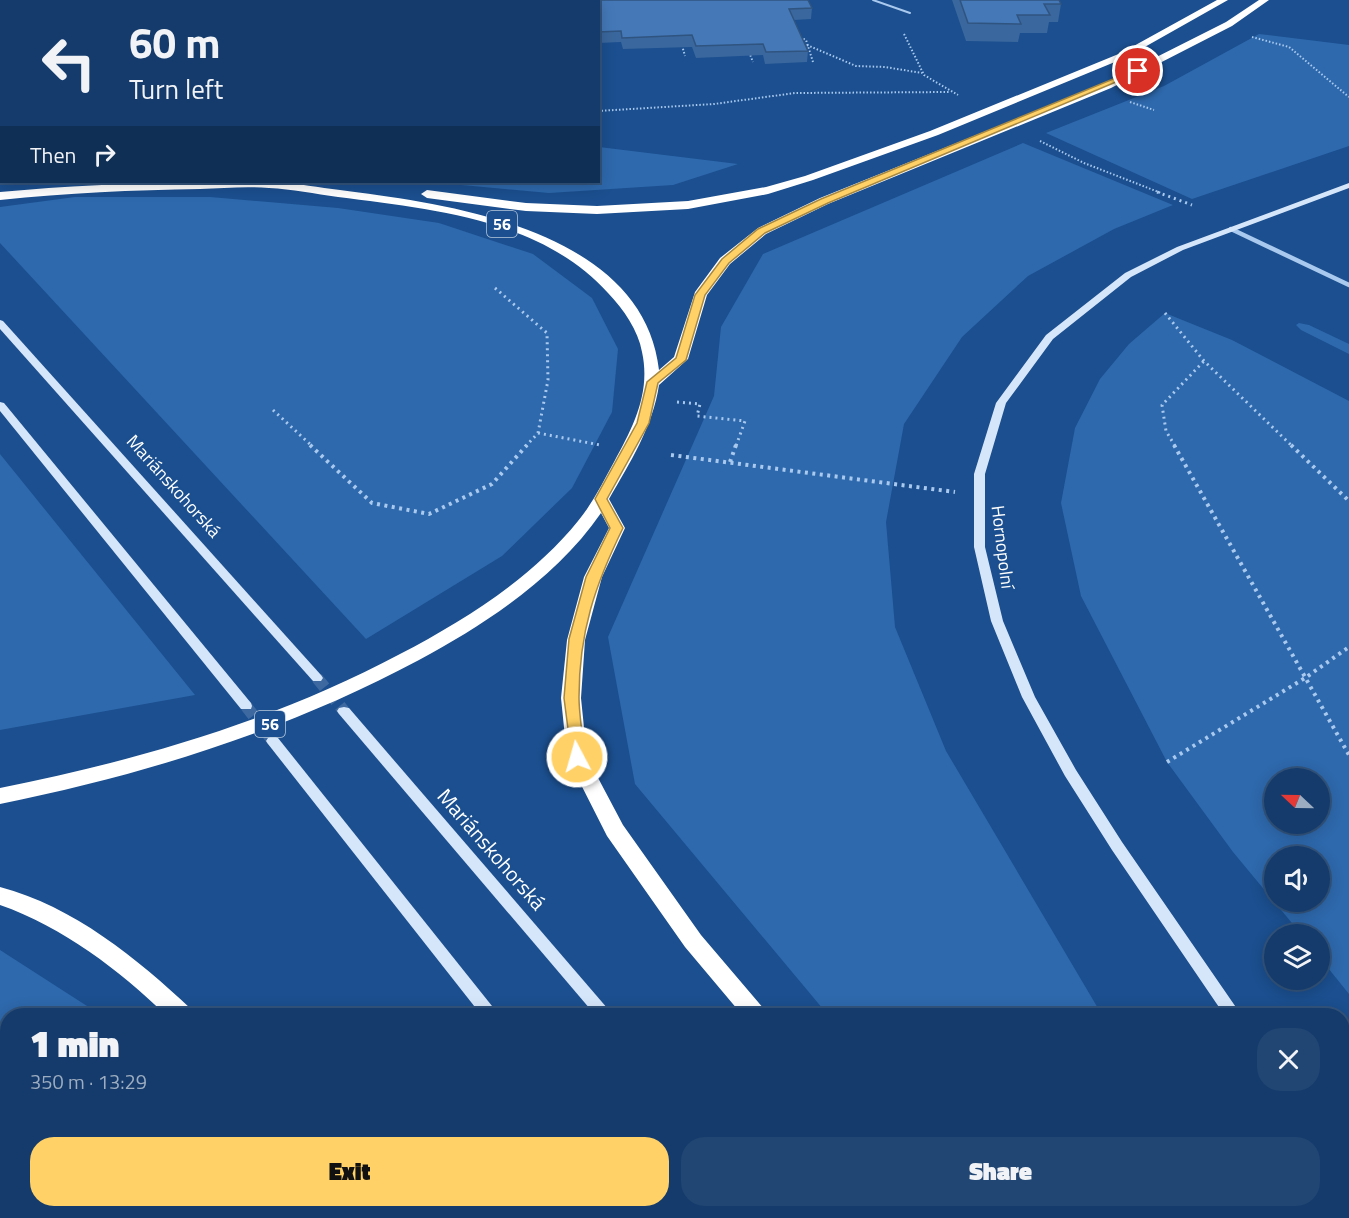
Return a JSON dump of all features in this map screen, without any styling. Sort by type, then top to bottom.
[{"type":"highway","name":"56","points":[[0,196],[97,187],[264,183],[360,185],[561,210],[633,210],[718,201],[809,178],[934,133],[1124,55],[1224,0]]},
{"type":"highway","points":[[652,382],[681,360],[700,295],[725,261],[762,231],[824,201],[1063,104],[1154,64],[1239,18],[1265,0]]},
{"type":"highway","name":"56","points":[[0,796],[69,783],[184,753],[291,716],[360,685],[457,631],[524,584],[574,536],[601,499],[643,423],[648,409],[652,382],[650,353],[641,326],[627,302],[590,269],[555,246],[515,228],[459,212],[420,204],[264,183]]},
{"type":"highway","points":[[601,499],[617,528],[593,577],[576,639],[571,698],[577,757],[615,830],[693,941],[751,1008]]},
{"type":"highway","points":[[0,896],[53,918],[89,940],[148,983],[175,1008]]},
{"type":"main road","name":"Hornopolní","points":[[1228,1008],[1079,789],[1025,694],[988,599],[976,528],[976,495],[989,438],[999,408],[1028,362],[1053,333],[1104,290],[1163,256],[1349,185]]},
{"type":"main road","name":"Mariánskohorská","points":[[0,322],[317,678]]},
{"type":"main road","points":[[0,405],[246,706]]},
{"type":"main road","name":"Mariánskohorská","points":[[344,711],[599,1008]]},
{"type":"main road","points":[[273,741],[486,1008]]},
{"type":"street","points":[[1231,229],[1349,285]]},
{"type":"lane","points":[[873,0],[910,13]]},
{"type":"path","points":[[678,33],[685,56]]},
{"type":"path","points":[[790,36],[801,37],[807,45],[813,62]]},
{"type":"path","points":[[1249,37],[1289,47],[1349,97]]},
{"type":"path","points":[[746,45],[753,62]]},
{"type":"path","points":[[807,45],[816,46],[833,57],[856,66],[885,67],[923,73]]},
{"type":"path","points":[[919,62],[923,73],[930,80],[959,96]]},
{"type":"path","points":[[600,111],[714,104],[795,93],[950,92]]},
{"type":"path","points":[[1037,139],[1084,163],[1192,205]]},
{"type":"path","points":[[273,410],[372,503],[429,513],[492,484],[538,433],[548,380],[547,333],[495,288]]},
{"type":"path","points":[[1165,313],[1204,361],[1349,501]]},
{"type":"path","points":[[1204,361],[1162,405],[1166,431],[1349,755]]},
{"type":"path","points":[[700,404],[697,416],[745,421],[730,462]]},
{"type":"path","points":[[538,433],[604,446]]},
{"type":"path","points":[[671,454],[976,495]]},
{"type":"path","points":[[1167,762],[1305,678],[1349,647]]},
{"type":"shaded area","points":[[1259,34],[1349,45],[1349,146],[1192,199],[1046,133],[1164,86]]},
{"type":"shaded area","points":[[1023,143],[1173,205],[1114,229],[1028,276],[962,337],[904,424],[886,522],[895,627],[946,751],[1098,1008],[822,1008],[635,784],[608,637],[714,396],[721,327],[763,254]]},
{"type":"shaded area","points":[[600,147],[738,164],[673,185],[549,193],[441,183],[600,183]]},
{"type":"shaded area","points":[[75,197],[210,197],[338,208],[439,223],[533,254],[592,298],[618,349],[612,412],[572,488],[502,556],[366,639],[0,243],[0,207]]},
{"type":"shaded area","points":[[1165,313],[1232,340],[1349,401],[1349,994],[1330,970],[1330,924],[1293,924],[1283,912],[1330,912],[1330,846],[1264,846],[1264,889],[1233,852],[1167,762],[1081,596],[1061,503],[1075,428],[1100,379],[1129,344]]},
{"type":"shaded area","points":[[1299,323],[1309,325],[1349,344],[1349,354],[1301,330],[1296,325]]},
{"type":"shaded area","points":[[0,454],[195,695],[0,730]]},
{"type":"shaded area","points":[[0,950],[90,1008],[0,1008]]},
{"type":"building","points":[[600,0],[808,0],[812,8],[789,9],[808,51],[766,52],[763,44],[696,46],[692,35],[622,38],[621,31],[600,32]]},
{"type":"building","points":[[960,0],[1059,0],[1061,4],[1044,4],[1050,15],[1017,15],[1021,24],[968,23]]},
{"type":"tunnel","points":[[317,678],[344,711]]},
{"type":"tunnel","points":[[246,706],[273,741]]},
{"type":"route","points":[[577,757],[571,698],[576,639],[593,577],[617,528],[601,499],[643,423],[648,409],[652,382],[681,360],[700,295],[725,261],[762,231],[824,201],[1107,86],[1138,71]]}]
